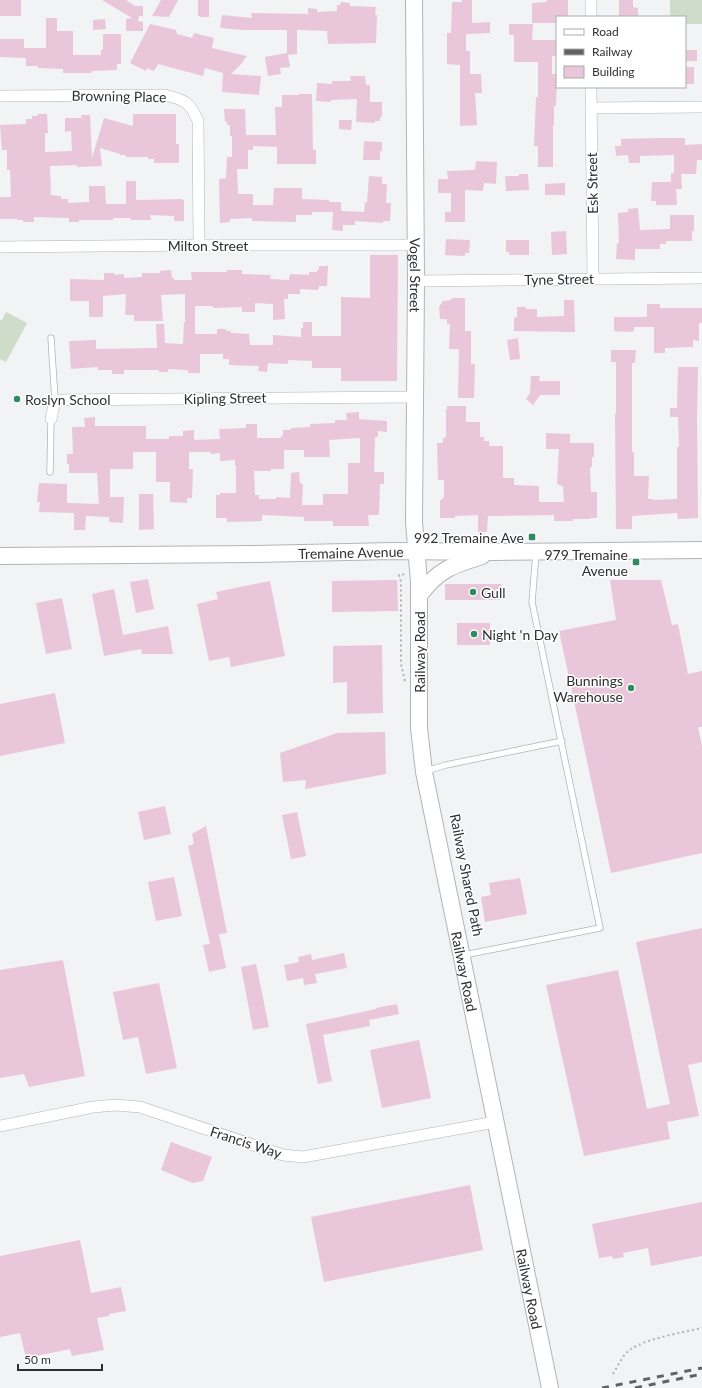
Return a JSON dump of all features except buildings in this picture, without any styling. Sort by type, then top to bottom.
[{"type":"main road","name":"Vogel Street","points":[[414,0],[416,245],[414,522],[416,551]]},
{"type":"main road","name":"Tremaine Avenue","points":[[0,556],[416,551],[536,552],[702,550]]},
{"type":"main road","name":"Railway Road","points":[[416,551],[419,596],[419,728],[424,772],[550,1388]]},
{"type":"main road","points":[[419,596],[428,584],[445,569],[495,552]]},
{"type":"street","points":[[591,0],[591,16]]},
{"type":"street","name":"Esk Street","points":[[591,88],[593,278]]},
{"type":"street","name":"Browning Place","points":[[0,96],[165,95],[181,99],[192,107],[198,121],[199,245]]},
{"type":"street","points":[[591,108],[702,107]]},
{"type":"street","name":"Milton Street","points":[[0,247],[416,245]]},
{"type":"street","name":"Tyne Street","points":[[416,281],[702,278]]},
{"type":"street","name":"Kipling Street","points":[[54,400],[415,397]]},
{"type":"street","points":[[51,419],[54,400]]},
{"type":"street","name":"Francis Way","points":[[0,1126],[93,1107],[140,1107],[283,1155],[303,1156],[495,1122]]},
{"type":"lane","points":[[51,338],[54,400]]},
{"type":"lane","points":[[50,472],[51,419]]},
{"type":"lane","points":[[461,956],[600,928],[532,602],[536,552]]},
{"type":"lane","points":[[424,772],[446,765],[562,741]]},
{"type":"path","points":[[402,614],[405,610]]},
{"type":"path","points":[[613,1374],[630,1349],[641,1344],[702,1328]]},
{"type":"green space","points":[[670,0],[702,0],[702,24],[686,24],[686,16],[670,16]]},
{"type":"green space","points":[[6,312],[27,323],[6,362],[0,359],[0,320],[2,320]]},
{"type":"railway","points":[[602,1388],[702,1368]]},
{"type":"railway","points":[[635,1388],[702,1374]]},
{"type":"place","name":"Roslyn School","points":[[17,399]]},
{"type":"place","name":"992 Tremaine Ave","points":[[532,537]]},
{"type":"place","name":"979 Tremaine Avenue","points":[[636,562]]},
{"type":"place","name":"Gull","points":[[473,592]]},
{"type":"place","name":"Night 'n Day","points":[[474,634]]},
{"type":"place","name":"Bunnings Warehouse","points":[[631,688]]}]
